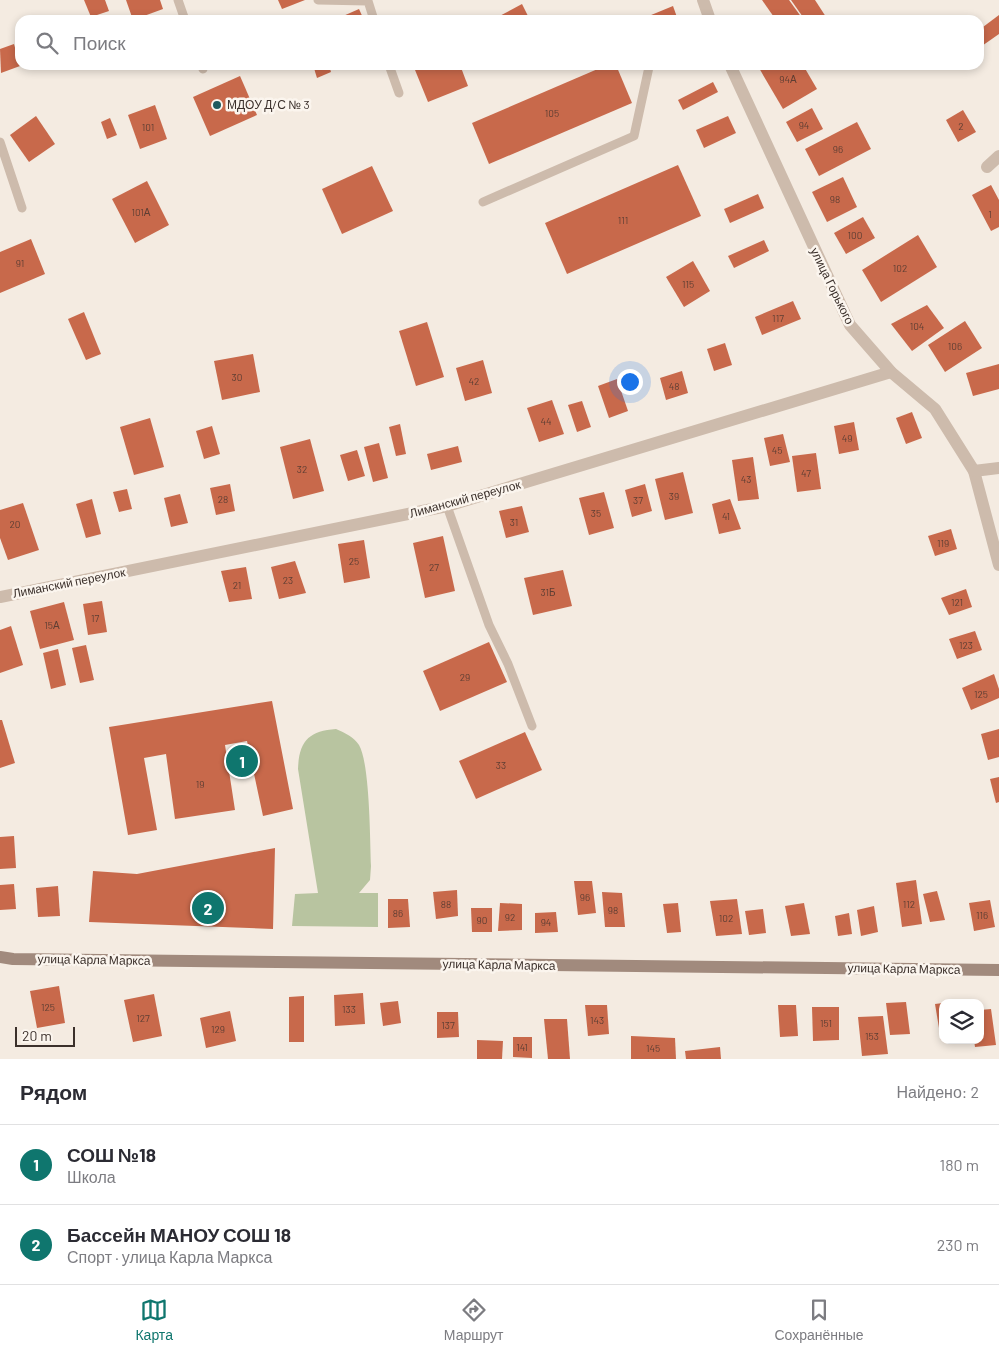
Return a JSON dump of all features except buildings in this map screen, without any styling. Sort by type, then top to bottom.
[{"type":"main road","name":"улица Карла Маркса","points":[[0,956],[13,959],[999,970]]},
{"type":"street","points":[[703,0],[708,15]]},
{"type":"street","name":"улица Горького","points":[[732,70],[850,325],[891,372],[935,409],[974,472],[999,565]]},
{"type":"street","points":[[987,167],[999,156]]},
{"type":"street","name":"Лиманский переулок","points":[[0,597],[447,506],[891,372]]},
{"type":"street","points":[[974,472],[999,468]]},
{"type":"lane","points":[[178,0],[183,15]]},
{"type":"lane","points":[[318,0],[368,1],[372,15]]},
{"type":"lane","points":[[391,70],[399,93]]},
{"type":"lane","points":[[483,202],[634,136],[649,70]]},
{"type":"lane","points":[[0,142],[22,208]]},
{"type":"lane","points":[[447,506],[489,625],[508,664],[532,726]]},
{"type":"green space","points":[[336,729],[355,740],[363,755],[369,803],[371,866],[370,880],[359,893],[378,893],[378,927],[292,926],[295,894],[318,893],[298,769],[299,759],[307,739],[319,732]]},
{"type":"place","name":"МДОУ Д/С № 3","points":[[217,105]]},
{"type":"place","name":"СОШ №18","points":[[242,761]]},
{"type":"place","name":"Бассейн МАНОУ СОШ 18","points":[[208,908]]}]
